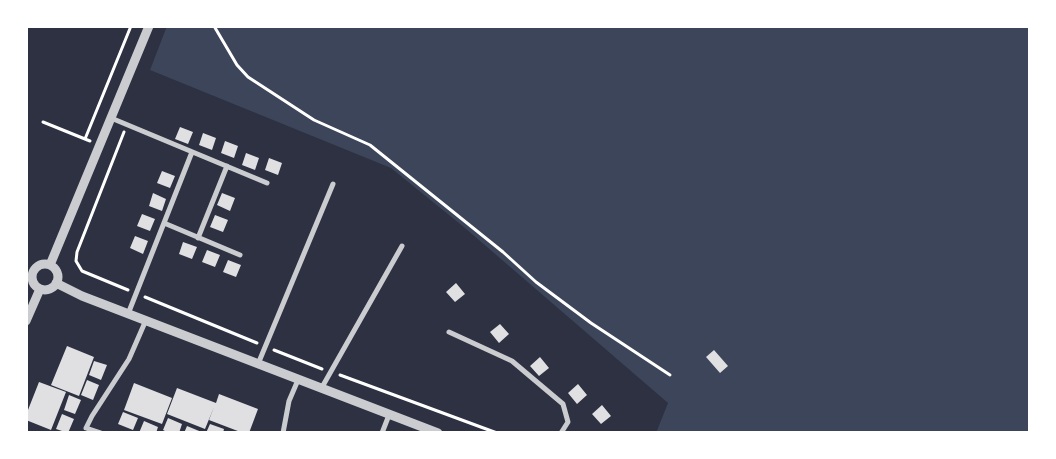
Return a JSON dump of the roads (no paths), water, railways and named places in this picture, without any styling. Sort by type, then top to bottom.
[{"type":"street","points":[[50,265],[149,26]]},
{"type":"street","points":[[111,118],[267,183]]},
{"type":"street","points":[[128,314],[192,152]]},
{"type":"street","points":[[198,238],[227,166]]},
{"type":"street","points":[[258,364],[333,184]]},
{"type":"street","points":[[164,223],[240,256]]},
{"type":"street","points":[[321,388],[402,246]]},
{"type":"street","points":[[38,265],[50,265],[54,267],[58,274],[56,283],[48,290],[40,289],[33,284],[32,272],[38,265]]},
{"type":"street","points":[[56,283],[82,296],[438,433]]},
{"type":"street","points":[[26,321],[40,289]]},
{"type":"street","points":[[101,433],[86,428],[129,359],[146,320]]},
{"type":"street","points":[[449,332],[512,361],[563,404],[568,422],[561,433]]},
{"type":"street","points":[[283,433],[289,400],[298,380]]},
{"type":"street","points":[[382,433],[389,415]]}]
